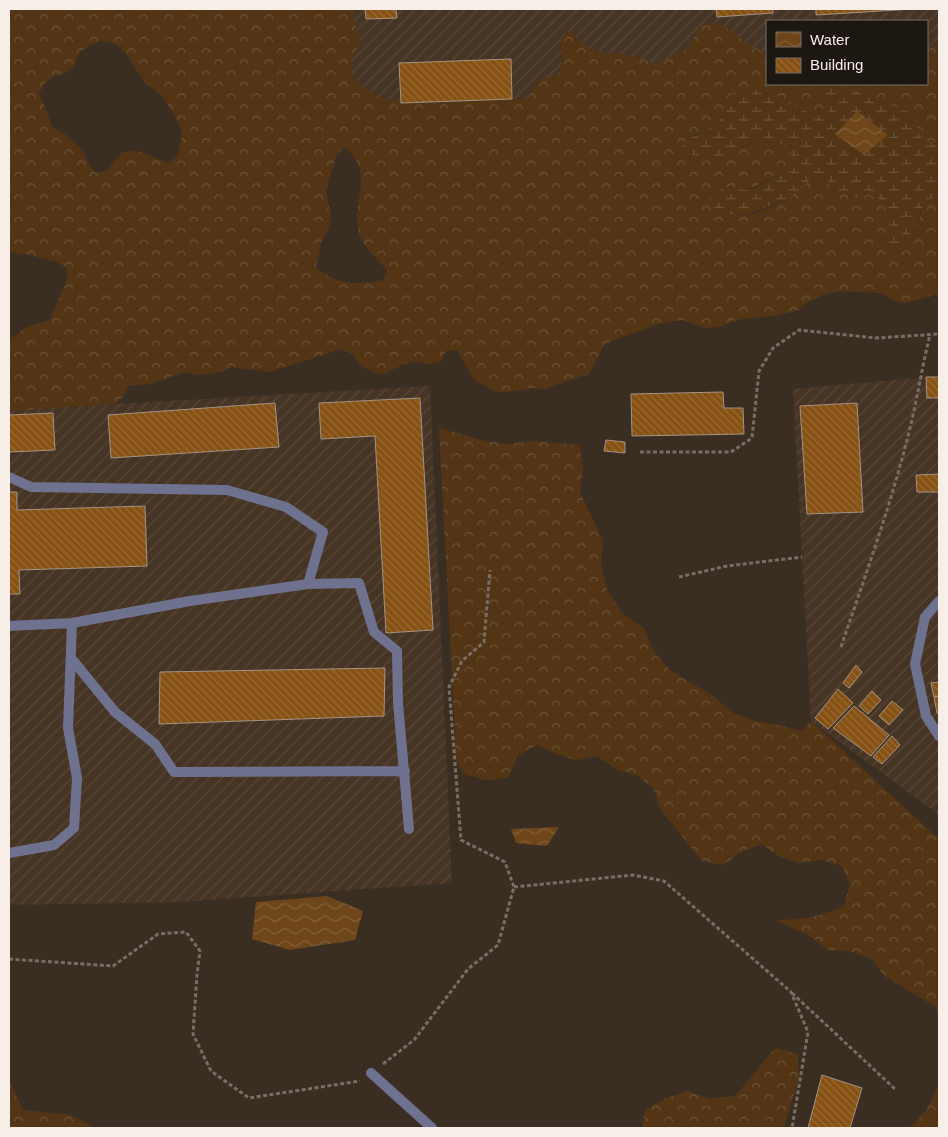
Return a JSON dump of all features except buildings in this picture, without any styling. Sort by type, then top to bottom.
[{"type":"lane","points":[[9,477],[31,487],[227,490],[286,506],[323,532],[308,584]]},
{"type":"lane","points":[[9,626],[72,623],[190,601],[308,584],[359,583],[374,632],[397,652],[398,703],[409,828]]},
{"type":"lane","points":[[939,601],[925,617],[916,664],[926,716],[939,736]]},
{"type":"lane","points":[[9,853],[54,845],[74,828],[77,778],[68,728],[72,623]]},
{"type":"lane","points":[[71,658],[115,712],[155,744],[174,772],[405,771]]},
{"type":"lane","points":[[371,1073],[432,1128]]},
{"type":"path","points":[[640,452],[731,452],[752,438],[759,371],[773,348],[800,330],[876,338],[939,334]]},
{"type":"path","points":[[841,647],[880,531],[909,431],[930,335]]},
{"type":"path","points":[[679,577],[728,566],[802,557]]},
{"type":"path","points":[[9,959],[113,966],[158,934],[186,932],[200,951],[193,1034],[211,1071],[249,1098],[360,1081],[414,1040],[468,969],[498,945],[514,887],[505,862],[461,840],[449,687],[462,661],[484,642],[490,570]]},
{"type":"path","points":[[514,887],[633,875],[664,881],[791,992],[896,1090]]},
{"type":"path","points":[[791,992],[808,1032],[792,1128]]},
{"type":"shaded area","points":[[343,9],[939,9],[939,68],[928,69],[928,20],[766,20],[766,73],[542,78],[525,108],[351,120]]},
{"type":"shaded area","points":[[939,377],[939,815],[811,721],[793,389]]},
{"type":"shaded area","points":[[430,386],[452,883],[180,902],[9,905],[9,410]]},
{"type":"green space","points":[[9,9],[354,9],[355,24],[359,38],[358,47],[351,62],[355,79],[373,94],[404,102],[421,103],[518,100],[528,97],[542,78],[558,76],[562,65],[561,39],[569,30],[585,45],[595,50],[605,53],[626,54],[656,64],[689,48],[699,26],[719,23],[753,47],[766,53],[766,85],[820,85],[819,89],[827,99],[831,111],[820,115],[800,110],[793,103],[752,88],[731,94],[722,117],[718,122],[707,130],[691,136],[689,154],[701,157],[725,155],[753,143],[764,142],[777,143],[789,149],[794,161],[786,170],[756,186],[746,190],[734,187],[730,216],[756,213],[788,199],[815,176],[827,178],[832,189],[855,198],[866,193],[877,197],[885,206],[890,219],[883,242],[918,222],[925,202],[939,195],[939,294],[904,303],[892,300],[881,293],[840,291],[829,293],[807,302],[799,310],[776,316],[741,319],[717,327],[705,328],[682,320],[659,324],[604,345],[589,374],[544,389],[531,388],[508,392],[497,392],[475,381],[457,350],[445,351],[442,361],[428,364],[416,361],[404,364],[384,374],[373,372],[361,366],[353,355],[342,349],[269,372],[232,367],[221,372],[198,375],[186,372],[151,384],[128,386],[123,397],[115,404],[9,411],[9,338],[17,335],[26,327],[50,320],[67,280],[67,268],[57,262],[9,252]],"holes":[[[100,41],[109,42],[124,52],[144,81],[162,96],[180,126],[181,138],[177,157],[168,163],[142,153],[128,151],[115,160],[108,170],[96,173],[88,164],[84,152],[65,134],[53,128],[39,93],[45,83],[54,76],[66,73],[74,65],[80,52],[90,45]],[[345,147],[355,158],[360,169],[361,180],[357,224],[362,241],[387,270],[384,280],[365,283],[340,281],[316,267],[321,243],[329,228],[331,216],[326,191],[336,156]]]},
{"type":"green space","points":[[939,45],[939,142],[928,142],[920,136],[914,119],[904,110],[875,100],[846,85],[928,85],[928,49]]},
{"type":"green space","points":[[820,85],[846,85],[874,100],[905,110],[914,116],[920,136],[928,142],[939,142],[939,195],[925,202],[911,232],[894,247],[883,242],[890,219],[885,206],[877,197],[866,193],[855,198],[832,190],[827,178],[815,176],[788,199],[743,215],[737,216],[723,213],[708,204],[712,193],[732,187],[746,190],[752,189],[772,178],[794,161],[790,151],[782,145],[772,142],[761,142],[752,143],[724,156],[702,157],[689,154],[682,144],[709,129],[722,117],[731,94],[752,88],[793,103],[800,110],[820,115],[830,111],[827,99],[819,89]]},
{"type":"green space","points":[[439,428],[485,441],[509,444],[531,441],[580,445],[583,469],[580,493],[603,540],[601,564],[607,590],[622,613],[644,628],[654,652],[670,670],[713,696],[733,713],[755,721],[802,731],[811,721],[939,839],[939,1020],[936,1007],[884,976],[872,959],[849,951],[828,950],[813,938],[776,920],[811,917],[844,906],[850,884],[842,866],[822,860],[798,863],[778,856],[762,844],[741,852],[723,865],[702,861],[660,809],[654,789],[637,775],[617,770],[597,756],[576,760],[556,754],[537,745],[517,756],[508,778],[486,780],[464,774],[454,756],[455,735]]},
{"type":"green space","points":[[775,1048],[798,1054],[799,1079],[784,1128],[642,1128],[645,1110],[666,1098],[688,1091],[710,1099],[735,1096]]},
{"type":"green space","points":[[9,1080],[23,1110],[72,1115],[95,1128],[9,1128]]},
{"type":"green space","points":[[939,1084],[939,1128],[910,1128],[927,1109]]},
{"type":"water","points":[[857,111],[888,135],[864,155],[835,134]]},
{"type":"water","points":[[559,827],[547,846],[516,843],[511,829]]},
{"type":"water","points":[[327,896],[363,911],[355,940],[290,950],[252,939],[256,902]]}]
